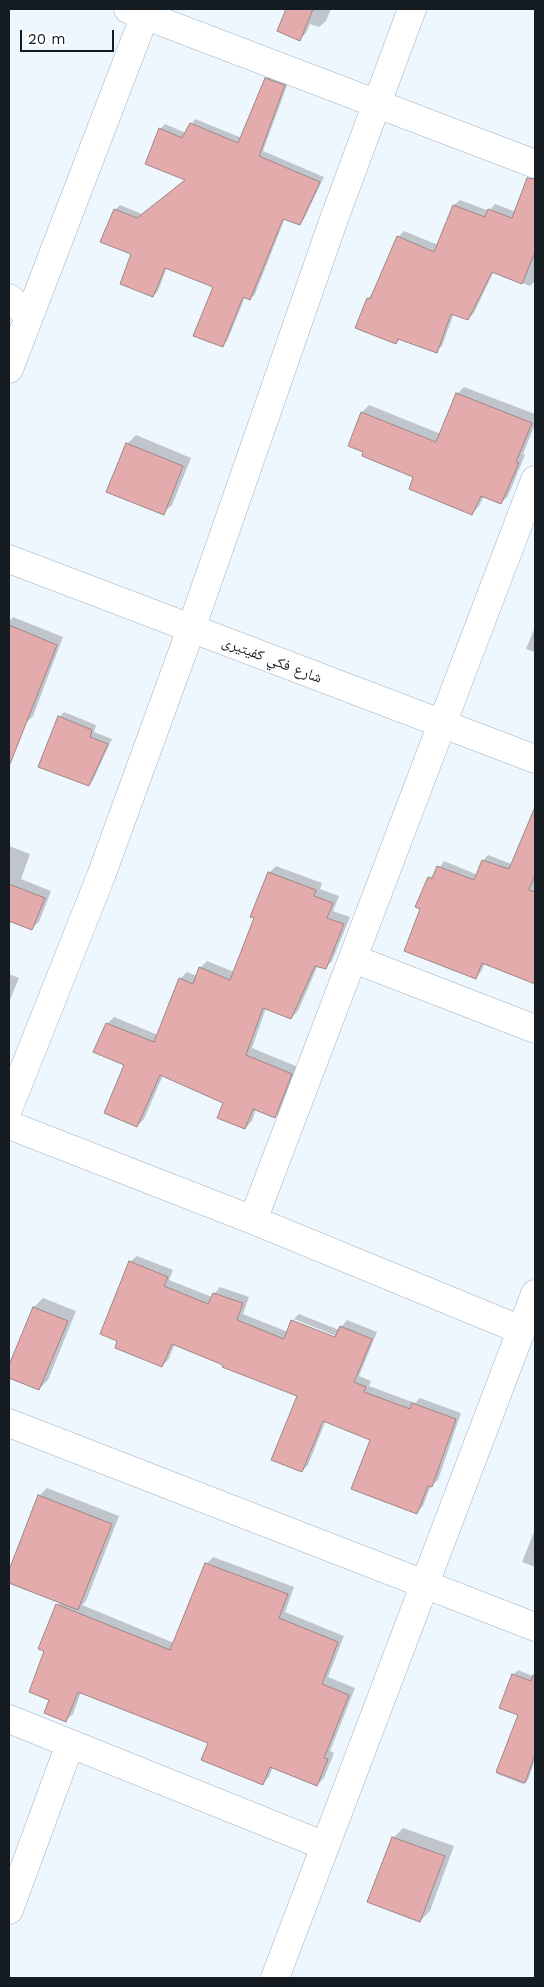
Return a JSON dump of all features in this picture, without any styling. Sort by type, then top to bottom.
[{"type":"street","points":[[9,1107],[101,876],[191,629],[334,219],[412,9]]},
{"type":"street","points":[[9,369],[18,307],[137,12],[377,102],[535,164]]},
{"type":"street","points":[[253,1220],[535,480]]},
{"type":"street","name":"شارع فكي كفيتيرى","points":[[9,559],[535,759]]},
{"type":"street","points":[[354,959],[535,1029]]},
{"type":"street","points":[[9,1125],[253,1220],[522,1330]]},
{"type":"street","points":[[275,1978],[535,1294]]},
{"type":"street","points":[[9,1423],[535,1627]]},
{"type":"street","points":[[9,1719],[325,1846]]},
{"type":"street","points":[[9,1910],[70,1744]]},
{"type":"building","points":[[286,9],[313,9],[300,41],[277,31]]},
{"type":"building","points":[[265,78],[285,85],[259,156],[320,182],[300,225],[283,219],[250,300],[243,297],[223,347],[193,336],[213,287],[165,268],[153,297],[120,284],[131,254],[100,242],[114,209],[137,218],[185,180],[145,164],[159,128],[182,138],[190,123],[238,143]]},
{"type":"building","points":[[527,178],[535,179],[535,252],[522,284],[492,272],[468,320],[451,314],[437,353],[398,339],[396,344],[355,328],[367,298],[370,299],[397,236],[434,252],[453,205],[485,217],[488,209],[512,218]]},
{"type":"building","points":[[456,393],[532,423],[516,462],[519,463],[501,504],[481,496],[472,515],[409,489],[413,477],[362,456],[363,452],[348,446],[361,412],[436,442]]},
{"type":"building","points":[[126,443],[183,466],[164,515],[106,492]]},
{"type":"building","points":[[9,625],[57,645],[10,764],[9,764]]},
{"type":"building","points":[[58,716],[92,730],[90,737],[108,744],[89,786],[38,767]]},
{"type":"building","points":[[535,807],[535,875],[529,890],[535,892],[535,984],[482,963],[476,979],[404,951],[420,909],[415,907],[428,877],[432,879],[437,866],[474,880],[482,860],[509,869]]},
{"type":"building","points":[[268,872],[316,890],[314,896],[333,903],[327,918],[344,924],[326,969],[315,966],[291,1019],[263,1008],[246,1055],[292,1074],[275,1118],[253,1109],[245,1129],[217,1118],[223,1103],[160,1075],[137,1127],[104,1113],[124,1065],[93,1052],[106,1023],[154,1042],[179,978],[193,984],[199,967],[230,980],[254,918],[250,917]]},
{"type":"building","points":[[9,884],[45,898],[32,930],[9,921]]},
{"type":"building","points":[[129,1261],[168,1277],[164,1286],[208,1304],[213,1293],[243,1303],[237,1320],[284,1339],[291,1320],[335,1337],[340,1326],[372,1339],[354,1382],[366,1387],[364,1392],[410,1409],[412,1403],[456,1419],[432,1487],[428,1486],[417,1514],[351,1489],[370,1440],[323,1421],[302,1472],[271,1460],[297,1396],[222,1367],[223,1365],[172,1344],[162,1367],[115,1348],[117,1341],[100,1334]]},
{"type":"building","points":[[33,1307],[68,1321],[39,1390],[9,1378],[9,1365]]},
{"type":"building","points":[[38,1495],[112,1524],[78,1610],[9,1583],[9,1570]]},
{"type":"building","points":[[205,1563],[288,1594],[279,1618],[338,1642],[322,1684],[349,1695],[324,1758],[328,1759],[317,1786],[270,1767],[263,1785],[201,1760],[208,1743],[78,1692],[66,1722],[44,1713],[49,1700],[29,1692],[44,1651],[38,1649],[56,1604],[170,1650]]},
{"type":"building","points":[[512,1674],[531,1681],[533,1675],[535,1675],[535,1754],[525,1783],[496,1772],[518,1715],[499,1708]]},
{"type":"building","points":[[392,1837],[445,1856],[420,1922],[367,1902]]}]
